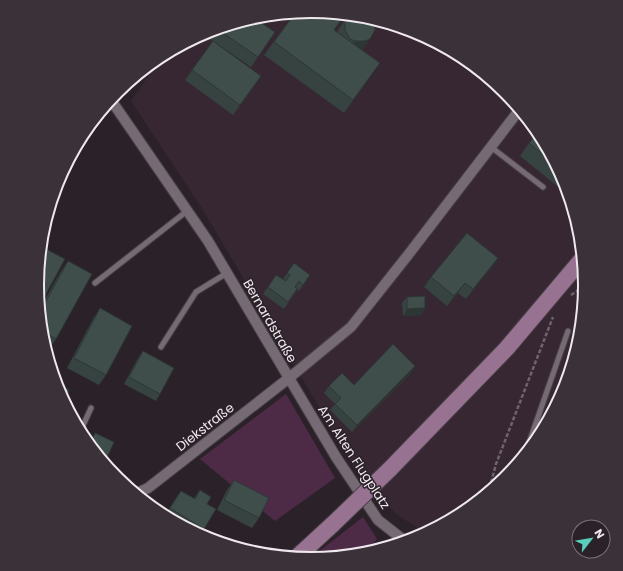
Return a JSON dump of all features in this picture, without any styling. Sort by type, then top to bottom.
[{"type":"main road","points":[[302,552],[390,470],[507,348],[578,264]]},
{"type":"street","name":"Bernardstraße","points":[[114,105],[208,241],[289,378],[351,327],[517,114]]},
{"type":"street","name":"Diekstraße","points":[[141,491],[148,488],[289,378]]},
{"type":"street","name":"Am Alten Flugplatz","points":[[289,378],[336,457],[378,520],[401,538]]},
{"type":"lane","points":[[491,147],[543,187]]},
{"type":"lane","points":[[95,283],[187,210]]},
{"type":"lane","points":[[161,347],[196,292],[227,273]]},
{"type":"lane","points":[[530,439],[568,331]]},
{"type":"lane","points":[[83,425],[91,408]]},
{"type":"path","points":[[566,300],[579,290]]},
{"type":"path","points":[[490,485],[496,464],[553,314]]},
{"type":"shaded area","points":[[312,18],[346,20],[364,23],[414,38],[460,63],[501,96],[534,137],[559,183],[574,233],[577,251],[579,286],[577,320],[574,338],[559,388],[534,434],[501,475],[460,508],[420,530],[395,513],[359,475],[203,210],[131,101],[152,71],[178,54],[209,38],[259,23],[277,20]]},
{"type":"shaded area","points":[[286,394],[335,478],[275,521],[200,459]]},
{"type":"shaded area","points":[[363,517],[377,539],[370,546],[364,548],[317,553]]},
{"type":"building","points":[[312,18],[341,20],[334,30],[380,63],[353,100],[274,42],[291,19]]},
{"type":"building","points":[[345,20],[375,25],[375,30],[370,39],[365,41],[355,41],[350,39],[345,30]]},
{"type":"building","points":[[261,23],[275,32],[258,57],[223,33]]},
{"type":"building","points":[[213,41],[261,76],[240,105],[192,70]]},
{"type":"building","points":[[534,137],[545,156],[529,143]]},
{"type":"building","points":[[467,233],[498,258],[473,289],[465,283],[454,296],[431,277]]},
{"type":"building","points":[[46,249],[65,259],[45,297]]},
{"type":"building","points":[[68,261],[92,274],[56,339],[48,334],[45,303]]},
{"type":"building","points":[[294,263],[310,275],[303,285],[299,281],[295,287],[297,289],[288,302],[268,287],[276,275],[286,281],[290,275],[287,273]]},
{"type":"building","points":[[425,296],[425,308],[407,309],[407,297]]},
{"type":"building","points":[[100,308],[132,326],[106,375],[74,358]]},
{"type":"building","points":[[393,344],[415,366],[357,425],[335,404],[341,398],[329,386],[342,373],[354,385]]},
{"type":"building","points":[[143,351],[174,368],[160,394],[129,377]]},
{"type":"building","points":[[64,387],[69,390],[67,394]]},
{"type":"building","points":[[95,433],[114,442],[107,458],[99,448],[92,439]]},
{"type":"building","points":[[234,480],[269,498],[259,518],[224,500]]},
{"type":"building","points":[[200,490],[211,497],[207,504],[216,509],[204,529],[170,508],[181,491],[195,499]]}]
